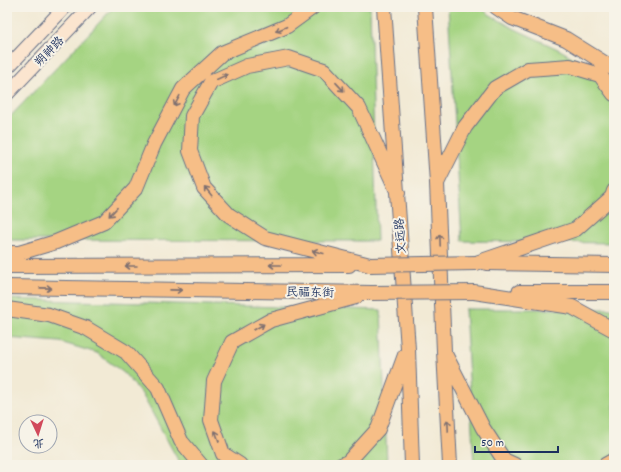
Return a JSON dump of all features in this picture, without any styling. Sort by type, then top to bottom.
[{"type":"main road","name":"朔神路","points":[[7,68],[65,7]]},
{"type":"main road","name":"朔神路","points":[[7,94],[90,7]]},
{"type":"main road","points":[[7,253],[19,253],[56,242],[104,222],[136,188],[154,144],[183,89],[222,53],[287,26],[313,7]]},
{"type":"main road","name":"文远路","points":[[384,7],[408,349],[412,465]]},
{"type":"main road","points":[[425,7],[437,183],[450,465]]},
{"type":"main road","points":[[496,7],[512,18],[566,39],[614,69]]},
{"type":"main road","points":[[370,265],[265,238],[229,215],[204,188],[190,151],[192,116],[211,82],[247,66],[289,58],[324,70],[359,108],[398,193]]},
{"type":"main road","points":[[437,183],[465,127],[495,88],[528,69],[570,66],[600,75],[614,94]]},
{"type":"main road","points":[[476,263],[576,229],[612,197],[614,191]]},
{"type":"main road","points":[[7,266],[370,265],[476,263],[614,265]]},
{"type":"main road","name":"民福东街","points":[[7,287],[372,292],[614,292]]},
{"type":"main road","points":[[240,465],[223,454],[211,420],[214,381],[232,342],[272,320],[372,292]]},
{"type":"main road","points":[[474,292],[572,307],[614,330]]},
{"type":"main road","points":[[7,308],[49,315],[86,328],[126,352],[158,388],[181,441],[201,465]]},
{"type":"main road","points":[[341,465],[348,462],[378,429],[408,349]]},
{"type":"main road","points":[[444,351],[483,428],[504,460],[515,465]]},
{"type":"main road","points":[[605,465],[614,460]]},
{"type":"green space","points":[[114,7],[370,7],[377,241],[7,240],[7,120]]},
{"type":"green space","points":[[448,7],[481,7],[487,13],[513,28],[560,50],[591,68],[614,91],[614,243],[462,241]]},
{"type":"green space","points":[[7,299],[381,310],[387,465],[182,465],[142,394],[124,373],[97,353],[60,342],[7,338]]},
{"type":"green space","points":[[465,309],[614,309],[614,465],[474,465]]}]
